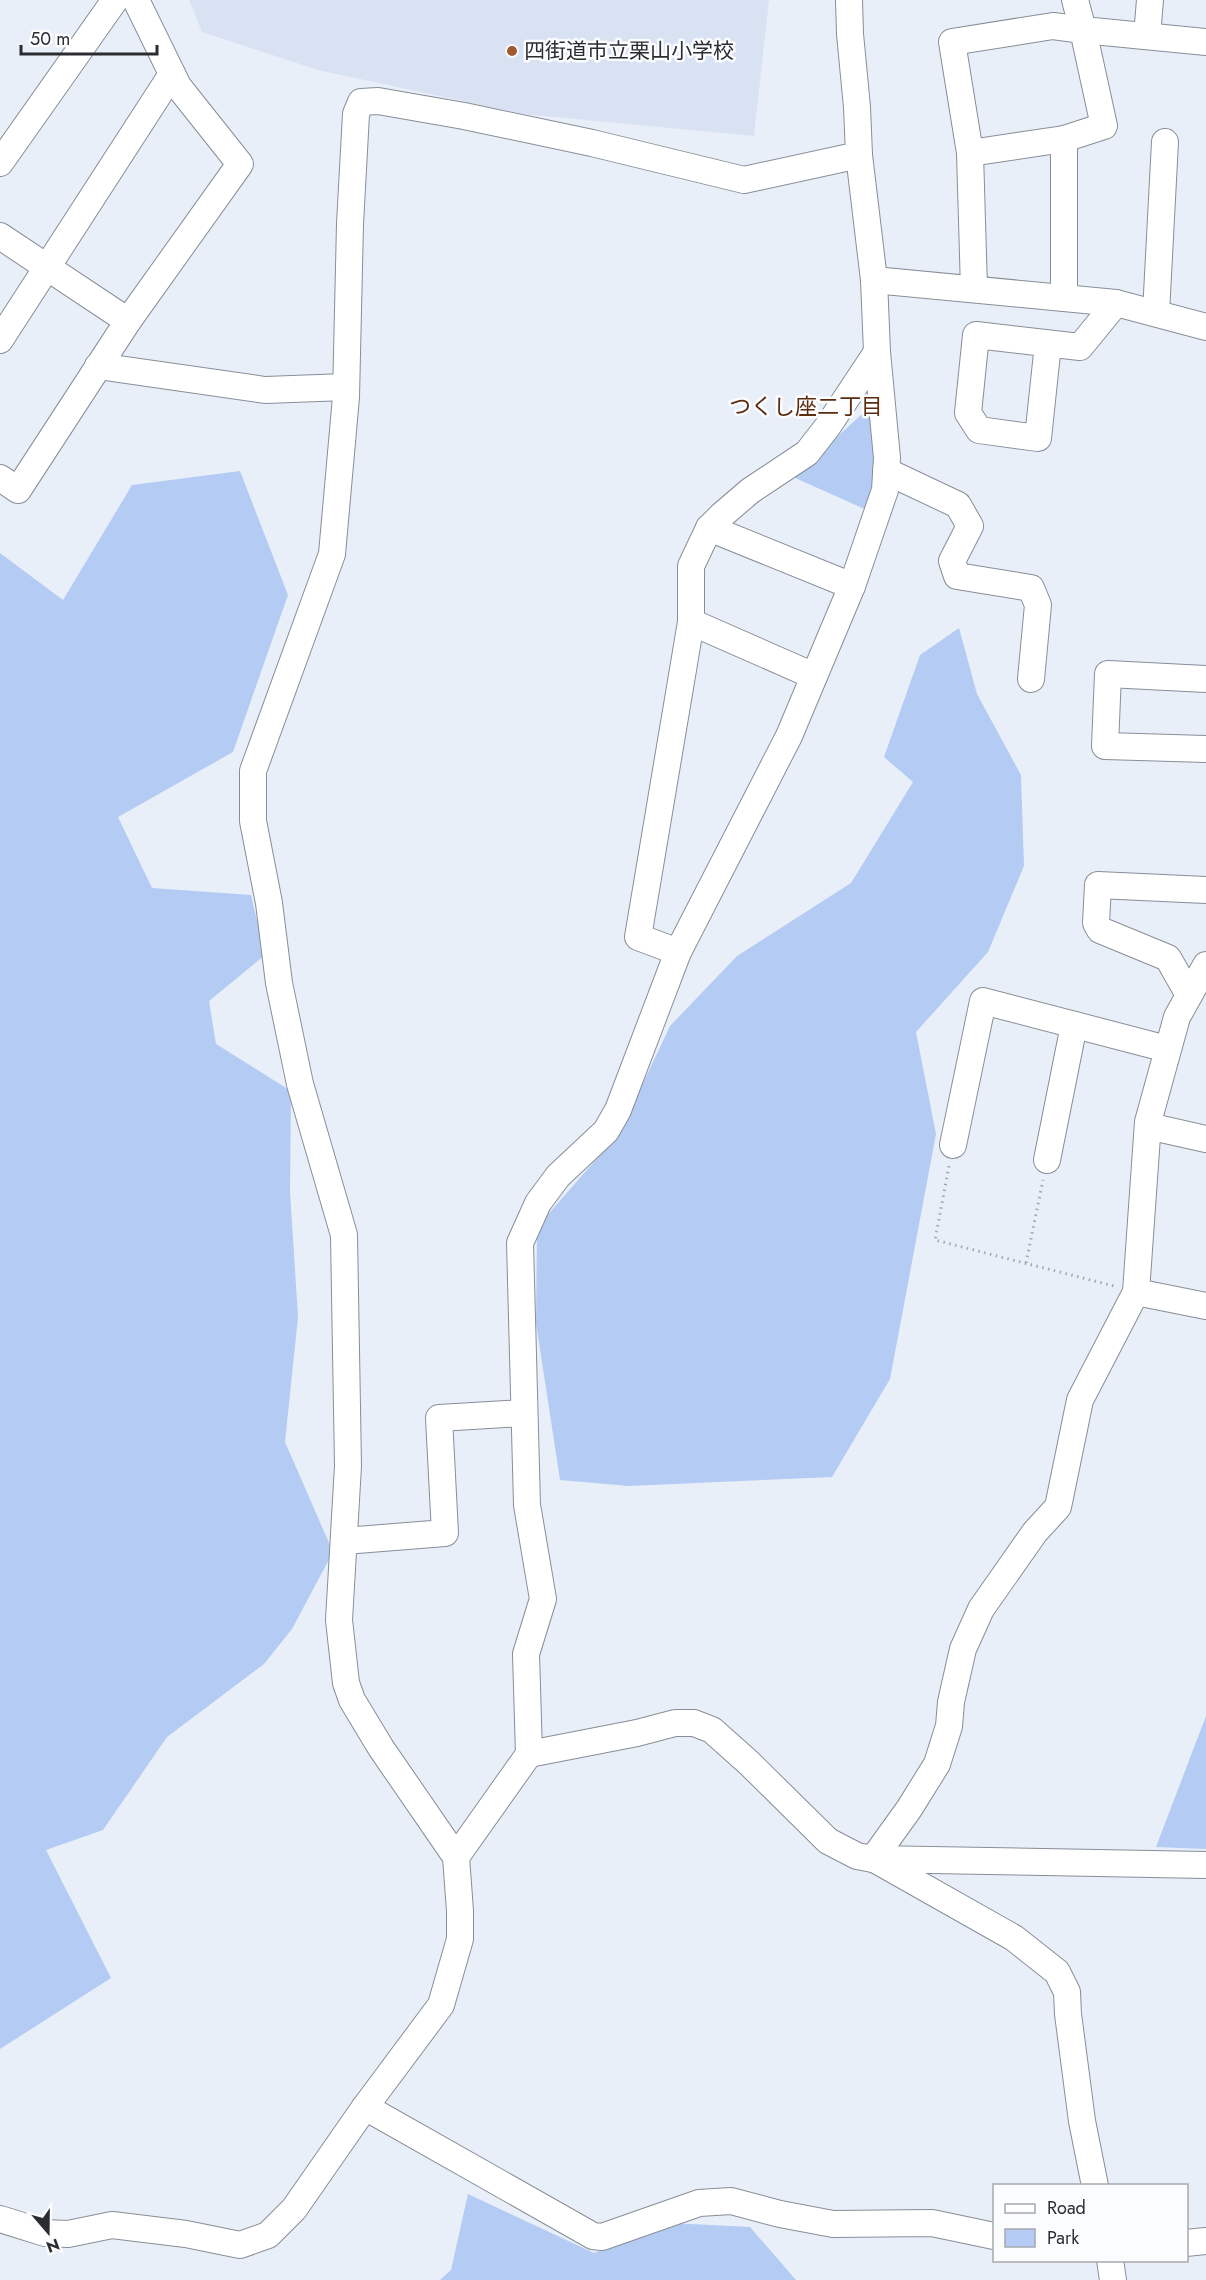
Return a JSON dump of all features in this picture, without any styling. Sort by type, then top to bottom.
[{"type":"street","points":[[0,163],[115,0]]},
{"type":"street","points":[[0,478],[18,490],[128,321],[240,164],[178,86],[136,0]]},
{"type":"street","points":[[456,1857],[529,1754],[526,1654],[543,1599],[527,1505],[520,1243],[544,1194],[558,1176],[606,1131],[618,1110],[678,952],[789,736],[852,586],[885,490],[887,458],[877,352],[874,280],[859,155],[849,0]]},
{"type":"street","points":[[970,153],[1064,139],[1104,126],[1075,0]]},
{"type":"street","points":[[1147,36],[1150,0]]},
{"type":"street","points":[[974,289],[970,153],[952,42],[1053,26],[1206,42]]},
{"type":"street","points":[[0,340],[172,74]]},
{"type":"street","points":[[0,2219],[45,2233],[68,2234],[112,2225],[186,2234],[240,2245],[268,2235],[294,2209],[365,2107],[441,2005],[459,1939],[460,1911],[456,1857],[381,1748],[352,1700],[344,1672],[339,1620],[348,1467],[344,1235],[300,1084],[279,983],[268,903],[253,821],[254,771],[333,554],[346,387],[350,224],[356,114],[361,102],[378,101],[591,142],[744,180],[859,155]]},
{"type":"street","points":[[1064,139],[1064,298]]},
{"type":"street","points":[[1156,313],[1165,142]]},
{"type":"street","points":[[0,236],[128,321]]},
{"type":"street","points":[[874,280],[1116,303],[1206,327]]},
{"type":"street","points":[[1048,344],[1038,438],[980,430],[968,413],[976,335],[1080,347],[1116,303]]},
{"type":"street","points":[[678,952],[638,937],[691,622],[691,566],[709,528],[750,491],[807,453],[828,426],[877,352]]},
{"type":"street","points":[[98,366],[265,390],[346,387]]},
{"type":"street","points":[[886,471],[958,505],[970,526],[952,561],[957,576],[1031,588],[1038,605],[1031,679]]},
{"type":"street","points":[[709,528],[852,586]]},
{"type":"street","points":[[691,622],[814,676]]},
{"type":"street","points":[[1206,679],[1108,674],[1105,746],[1206,749]]},
{"type":"street","points":[[1189,995],[1168,958],[1100,930],[1096,923],[1098,885],[1206,890]]},
{"type":"street","points":[[873,1859],[909,1809],[937,1764],[949,1726],[951,1702],[963,1649],[981,1609],[1035,1532],[1058,1507],[1080,1400],[1136,1292],[1148,1126],[1177,1017],[1206,966]]},
{"type":"street","points":[[952,1145],[983,1000],[1167,1049]]},
{"type":"street","points":[[1047,1160],[1074,1025]]},
{"type":"street","points":[[1148,1126],[1206,1139]]},
{"type":"street","points":[[1136,1292],[1206,1306]]},
{"type":"street","points":[[344,1540],[445,1533],[439,1418],[524,1413]]},
{"type":"street","points":[[529,1754],[637,1733],[675,1723],[694,1723],[712,1730],[742,1756],[828,1841],[857,1856],[873,1859],[1206,1865]]},
{"type":"street","points":[[873,1859],[1014,1938],[1057,1972],[1067,1992],[1082,2121],[1095,2184]]},
{"type":"street","points":[[365,2107],[593,2236],[602,2237],[699,2202],[731,2201],[833,2224],[932,2223],[993,2236]]},
{"type":"street","points":[[1188,2243],[1206,2241]]},
{"type":"street","points":[[1110,2262],[1113,2280]]},
{"type":"path","points":[[952,1145],[935,1240],[1136,1292]]},
{"type":"path","points":[[1026,1263],[1047,1160]]},
{"type":"shaded area","name":"四街道市立栗山小学校","points":[[189,0],[769,0],[754,136],[523,114],[318,70],[202,32]]},
{"type":"green space","points":[[872,405],[878,463],[869,511],[793,477]]},
{"type":"green space","points":[[240,471],[288,595],[233,752],[118,817],[152,888],[251,895],[265,955],[209,1001],[216,1044],[291,1091],[290,1192],[298,1317],[285,1442],[333,1552],[292,1629],[264,1664],[167,1737],[103,1830],[46,1850],[111,1978],[0,2049],[0,553],[63,600],[132,485]]},
{"type":"green space","points":[[959,628],[977,694],[1021,775],[1024,866],[988,952],[916,1032],[936,1134],[890,1379],[832,1477],[629,1486],[560,1480],[536,1323],[537,1227],[620,1132],[670,1026],[737,956],[851,883],[913,782],[884,757],[920,655]]},
{"type":"green space","points":[[1206,1716],[1206,1849],[1156,1847]]},
{"type":"green space","points":[[468,2194],[594,2253],[670,2223],[750,2227],[796,2280],[440,2280],[451,2270]]},
{"type":"place","name":"四街道市立栗山小学校","points":[[512,51]]},
{"type":"district","name":"つくし座二丁目","points":[[806,406]]}]
